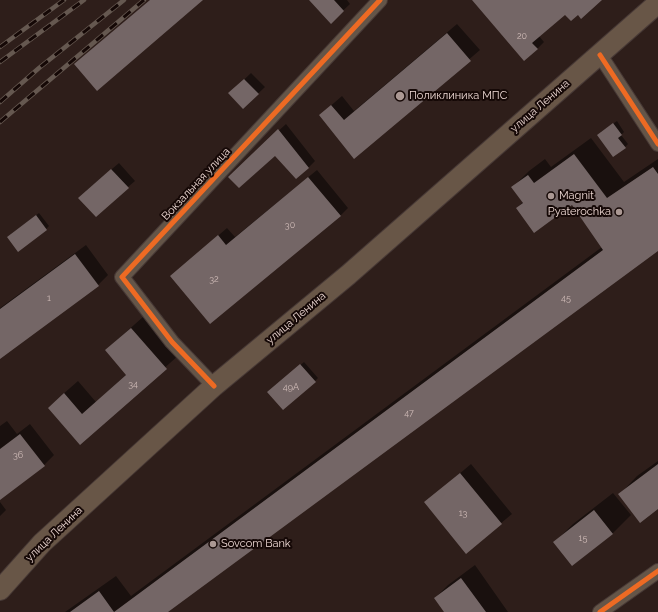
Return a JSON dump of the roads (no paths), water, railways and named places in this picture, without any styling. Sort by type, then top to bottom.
[{"type":"main road","name":"улица Ленина","points":[[0,590],[42,543],[214,386],[348,275],[658,3]]},
{"type":"street","name":"Вокзальная улица","points":[[214,386],[172,342],[122,277],[380,0]]},
{"type":"street","points":[[600,55],[658,144]]},
{"type":"street","points":[[600,612],[658,571]]},
{"type":"railway","points":[[0,47],[64,0]]},
{"type":"railway","points":[[0,62],[84,0]]},
{"type":"railway","points":[[0,102],[39,68],[124,0]]},
{"type":"railway","points":[[0,122],[144,0]]},
{"type":"place","name":"Поликлиника МПС","points":[[400,96]]},
{"type":"place","name":"Magnit","points":[[551,196]]},
{"type":"place","name":"Pyaterochka","points":[[619,212]]},
{"type":"place","name":"Sovcom Bank","points":[[213,544]]}]
